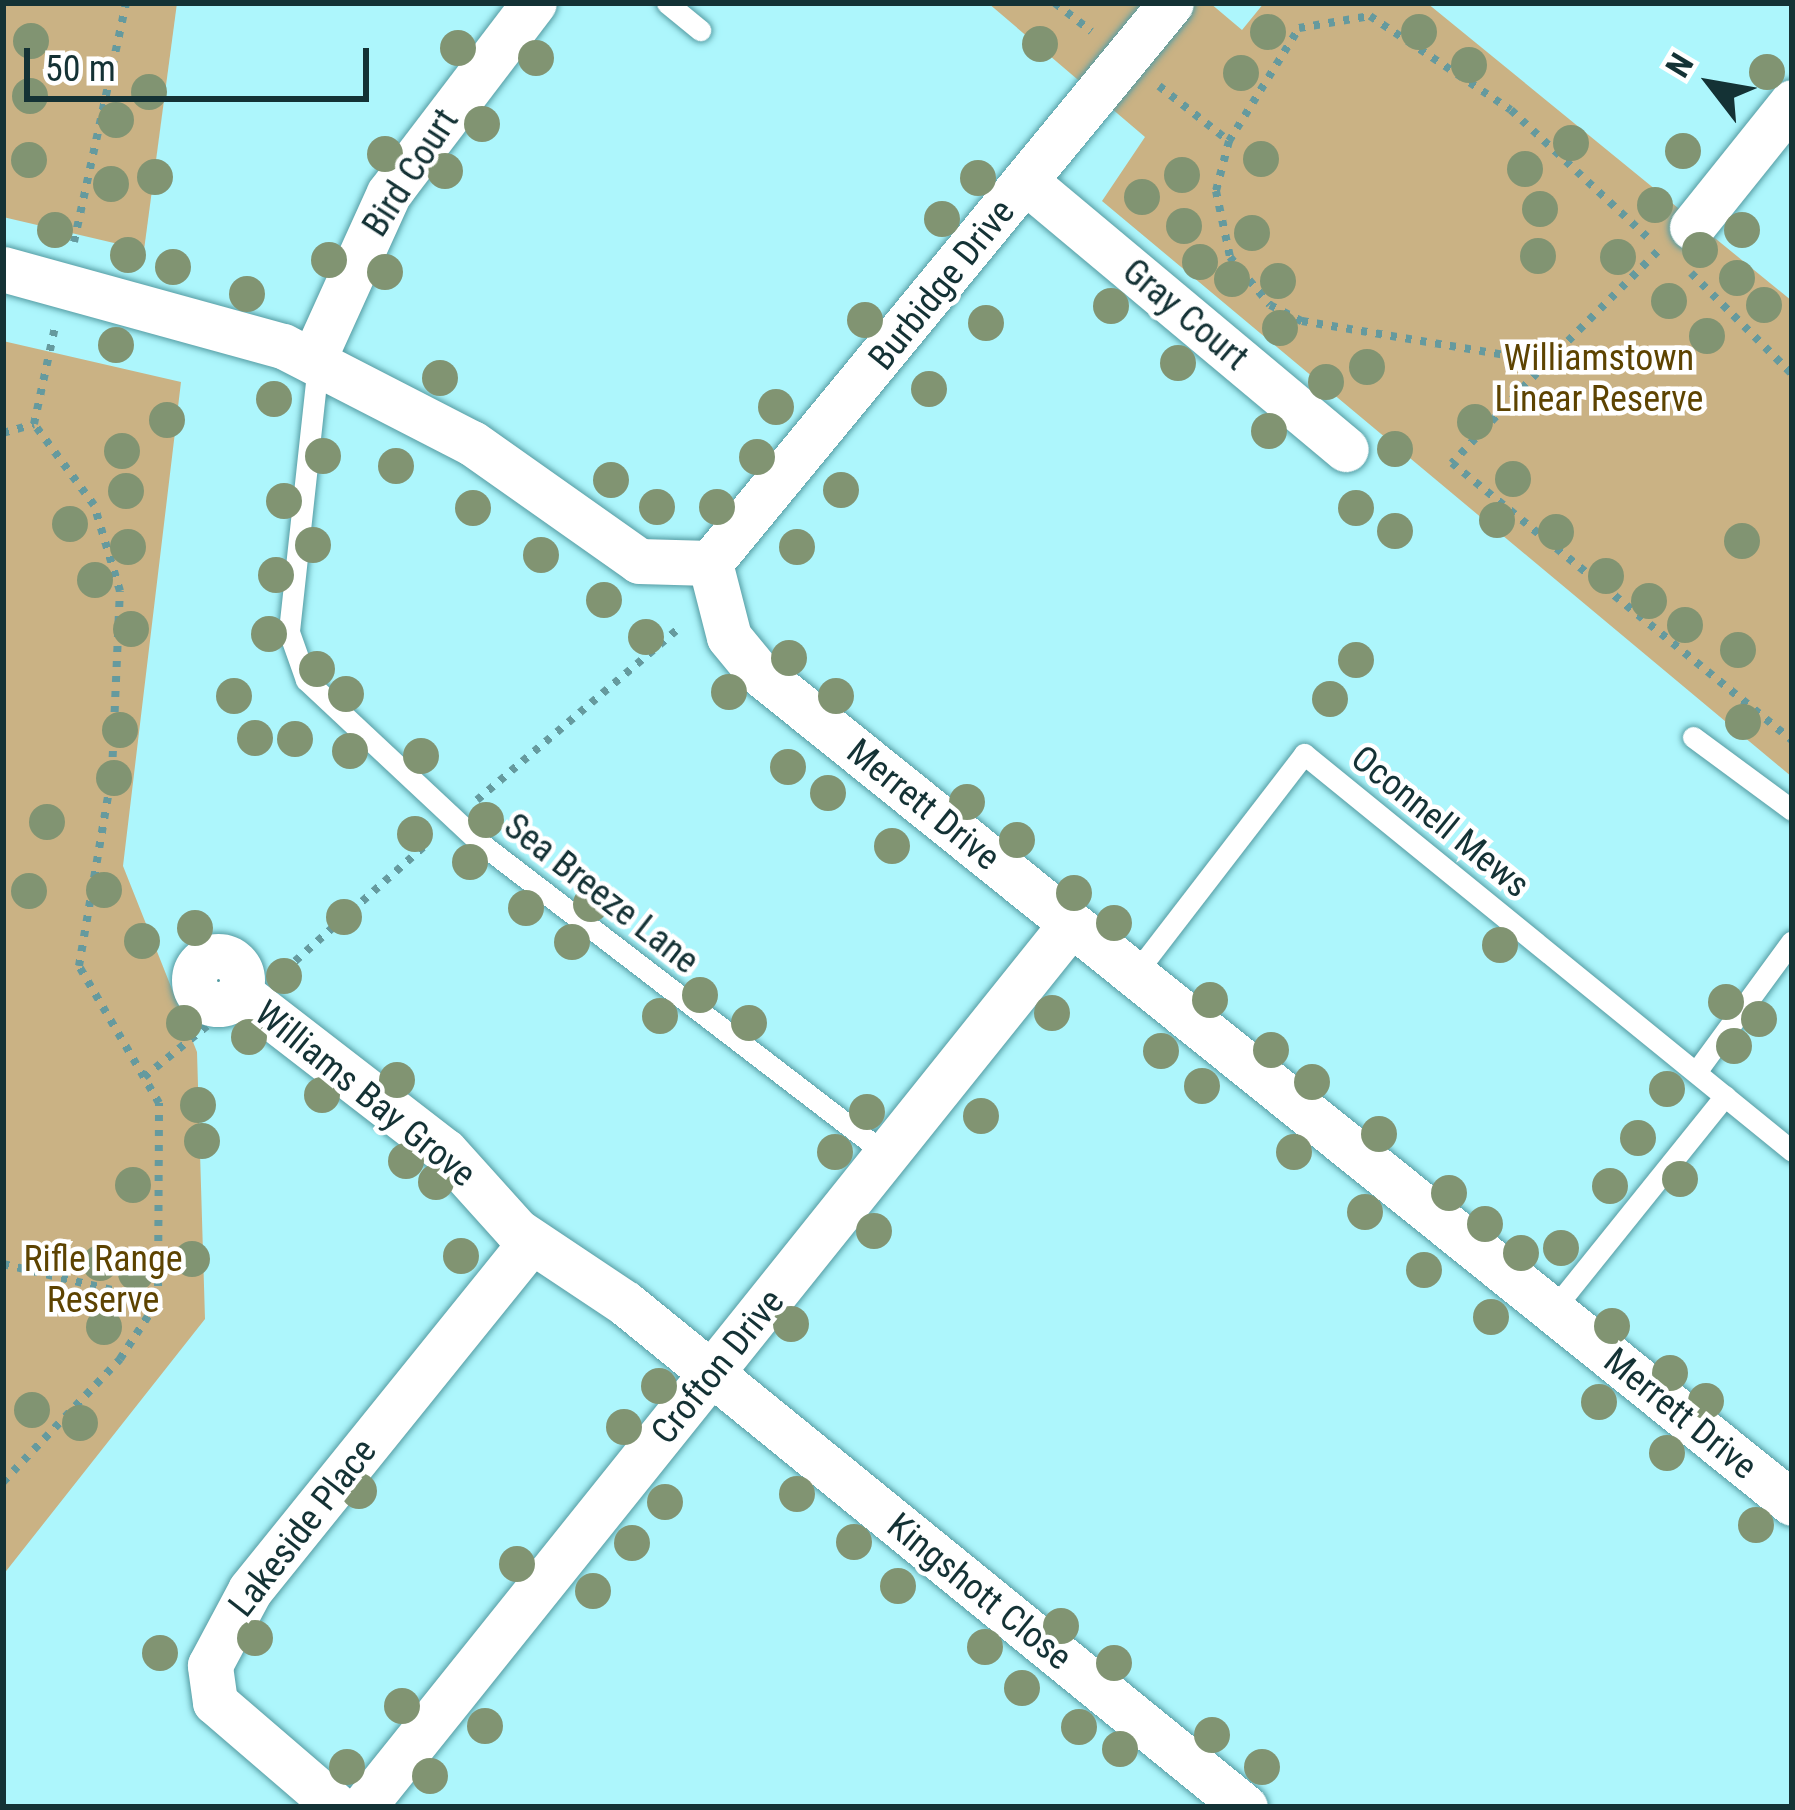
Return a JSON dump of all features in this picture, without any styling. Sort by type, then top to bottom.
[{"type":"street","name":"Bird Court","points":[[316,360],[389,193],[534,3]]},
{"type":"street","name":"Burbidge Drive","points":[[710,563],[1171,3]]},
{"type":"street","points":[[1676,238],[1792,102]]},
{"type":"street","name":"Gray Court","points":[[1025,182],[1346,449]]},
{"type":"street","points":[[3,269],[66,281],[316,360],[502,461],[639,561],[710,563]]},
{"type":"street","name":"Merrett Drive","points":[[710,563],[729,637],[758,671],[1792,1503]]},
{"type":"street","name":"Crofton Drive","points":[[363,1807],[1070,925]]},
{"type":"street","name":"Williams Bay Grove","points":[[245,996],[445,1150],[531,1242],[712,1376]]},
{"type":"street","name":"Lakeside Place","points":[[338,1807],[215,1702],[210,1665],[263,1573],[531,1242]]},
{"type":"street","name":"Kingshott Close","points":[[712,1376],[1215,1798]]},
{"type":"lane","points":[[667,3],[700,29]]},
{"type":"lane","name":"Sea Breeze Lane","points":[[316,360],[291,604],[296,663],[457,818],[887,1155]]},
{"type":"lane","points":[[1693,736],[1792,810]]},
{"type":"lane","name":"Oconnell Mews","points":[[1134,975],[1304,754],[1792,1150]]},
{"type":"lane","points":[[1696,1072],[1792,941]]},
{"type":"lane","points":[[1552,1311],[1725,1096]]},
{"type":"path","points":[[3,1482],[120,1359],[158,1301],[159,1103],[79,966],[112,772],[120,591],[94,505],[34,424],[126,3]]},
{"type":"path","points":[[1055,3],[1229,141]]},
{"type":"path","points":[[1547,362],[1302,321],[1270,305],[1230,256],[1216,191],[1229,141],[1299,28],[1370,16],[1511,110],[1676,238],[1792,374]]},
{"type":"path","points":[[1676,238],[1547,362],[1452,463],[1792,740]]},
{"type":"path","points":[[3,433],[34,424]]},
{"type":"path","points":[[144,1077],[682,626]]},
{"type":"path","points":[[3,1264],[158,1301]]},
{"type":"green space","points":[[3,3],[177,3],[144,250],[3,217]]},
{"type":"green space","name":"Williamstown Linear Reserve","points":[[988,3],[1210,3],[1242,30],[1264,3],[1427,3],[1792,301],[1792,777],[1102,201],[1145,137]]},
{"type":"green space","name":"Rifle Range Reserve","points":[[3,341],[181,382],[123,866],[197,1052],[205,1319],[3,1575]]}]
